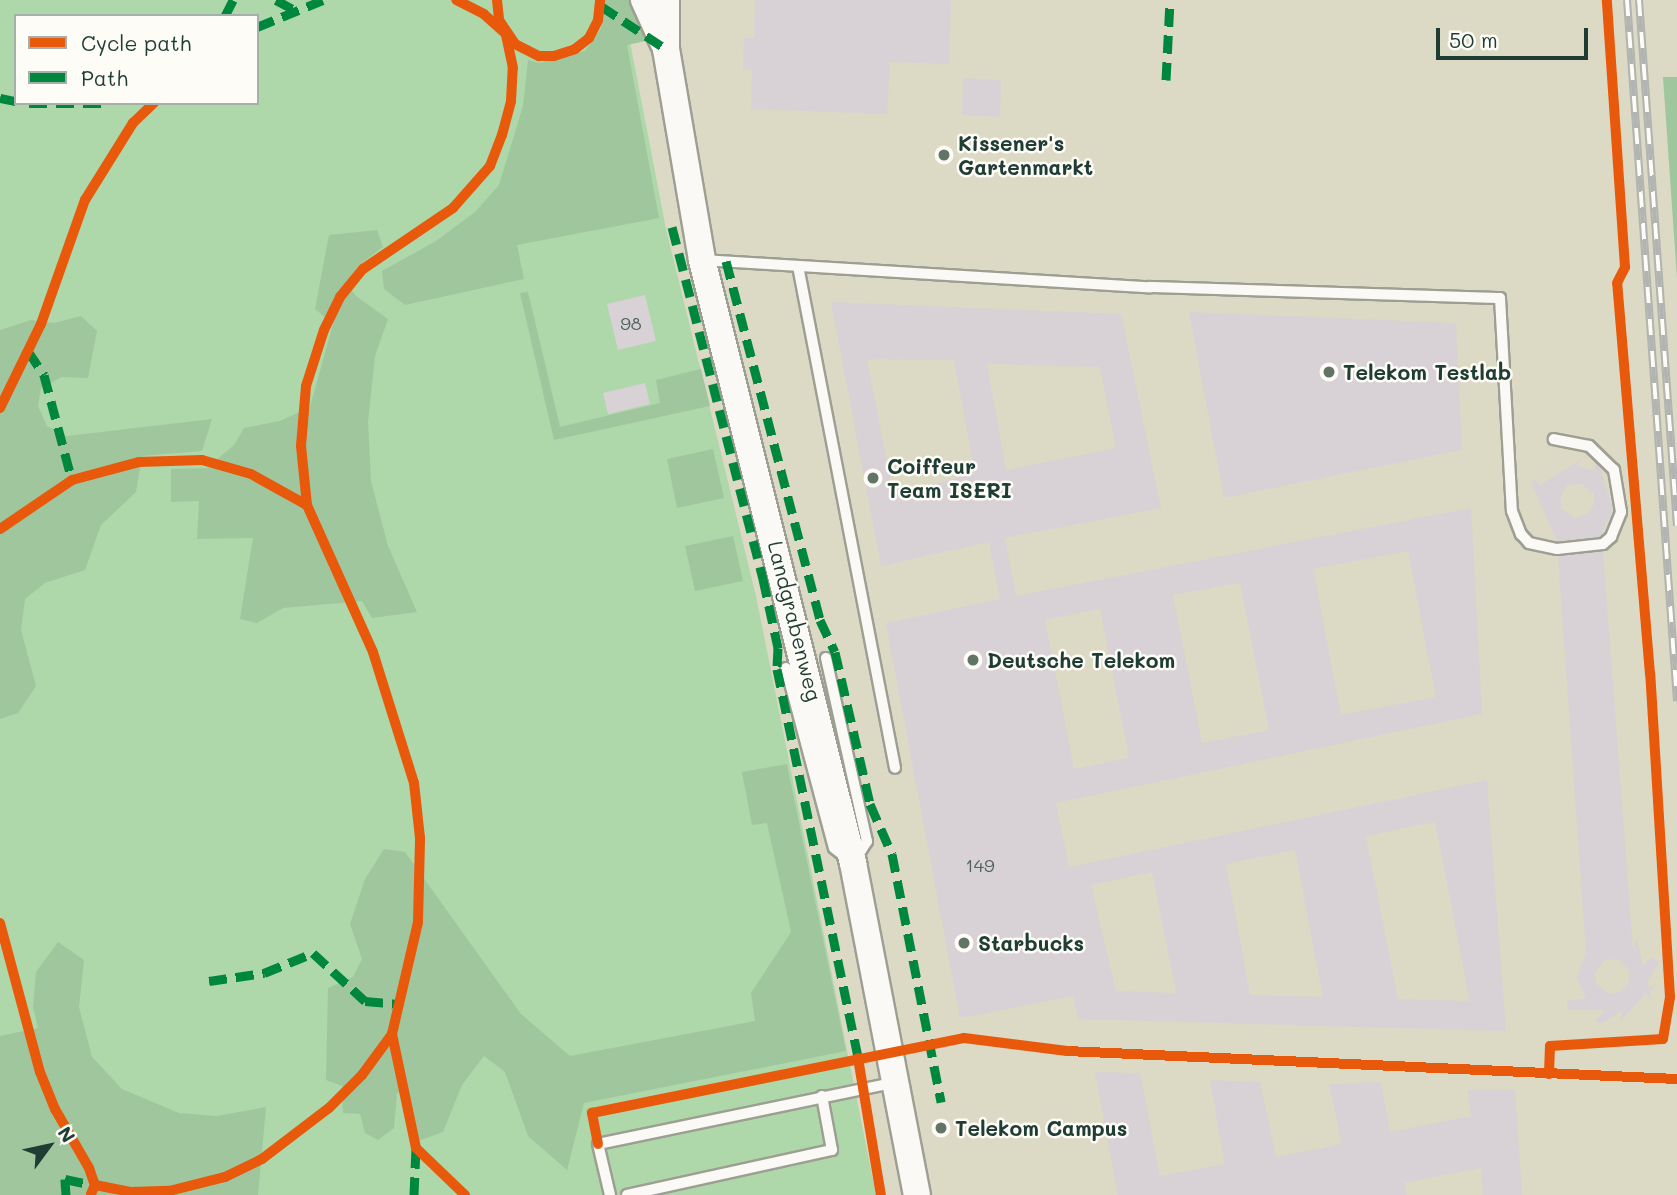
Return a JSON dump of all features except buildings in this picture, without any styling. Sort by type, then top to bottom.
[{"type":"street","name":"Landgrabenweg","points":[[644,0],[666,49]]},
{"type":"street","name":"Landgrabenweg","points":[[666,0],[666,49],[702,260],[853,863],[917,1195]]},
{"type":"lane","points":[[702,260],[1150,287],[1500,298],[1513,511],[1521,534],[1528,543],[1558,550],[1603,544],[1611,537],[1621,512],[1614,471],[1589,446],[1554,439]]},
{"type":"lane","points":[[798,265],[895,768]]},
{"type":"lane","points":[[786,668],[834,848],[853,863],[867,841],[826,658]]},
{"type":"lane","points":[[610,1195],[598,1144],[897,1082]]},
{"type":"lane","points":[[627,1195],[832,1150],[822,1096]]},
{"type":"green space","points":[[0,0],[622,0],[666,229],[756,596],[876,1195],[0,1195]]},
{"type":"green space","points":[[605,0],[640,0],[646,41],[627,45],[659,218],[517,245],[524,279],[405,305],[384,289],[382,271],[436,241],[475,212],[499,185],[523,106],[528,60],[539,63],[585,51],[601,28]]},
{"type":"green space","points":[[1663,77],[1677,77],[1677,278]]},
{"type":"green space","points":[[377,230],[383,247],[359,265],[346,282],[356,296],[388,319],[375,356],[368,422],[371,481],[388,546],[417,612],[372,618],[362,601],[283,608],[257,623],[240,619],[253,538],[197,539],[199,501],[171,502],[171,469],[207,468],[234,445],[244,428],[280,421],[310,407],[333,324],[315,309],[329,235]]},
{"type":"green space","points":[[528,292],[560,427],[660,403],[656,380],[701,369],[710,406],[554,440],[520,293]]},
{"type":"green space","points":[[81,316],[97,331],[88,378],[62,377],[41,388],[38,406],[47,426],[67,436],[212,419],[202,451],[142,456],[136,492],[101,525],[85,570],[45,583],[25,599],[21,630],[36,686],[18,713],[0,719],[0,330],[31,320],[54,323]]},
{"type":"green space","points":[[713,449],[724,498],[677,508],[667,459]]},
{"type":"green space","points":[[733,536],[743,581],[695,591],[685,546]]},
{"type":"green space","points":[[787,764],[846,1051],[584,1103],[567,1170],[528,1136],[505,1072],[484,1056],[462,1085],[443,1132],[418,1141],[408,1089],[397,1093],[394,1128],[378,1140],[365,1133],[360,1114],[343,1113],[342,1086],[326,1080],[328,988],[353,977],[362,959],[350,924],[365,879],[384,849],[405,852],[521,1014],[570,1056],[755,1021],[751,993],[791,932],[767,823],[752,825],[742,772]]},
{"type":"green space","points":[[58,942],[84,960],[79,1007],[92,1057],[122,1089],[179,1113],[217,1116],[266,1107],[258,1195],[0,1195],[0,1036],[38,1028],[33,1007],[36,972]]},
{"type":"railway","points":[[1627,0],[1677,701]]},
{"type":"railway","points":[[1639,0],[1677,526]]},
{"type":"marked path","points":[[226,14],[233,0]]},
{"type":"marked path","points":[[276,0],[295,10]]},
{"type":"marked path","points":[[259,26],[323,0]]},
{"type":"marked path","points":[[1166,80],[1170,0]]},
{"type":"marked path","points":[[601,6],[666,49]]},
{"type":"marked path","points":[[0,98],[14,101]]},
{"type":"marked path","points":[[672,227],[763,579],[778,648],[777,669],[859,1063]]},
{"type":"marked path","points":[[726,261],[820,620],[835,652],[870,804],[892,854],[941,1102]]},
{"type":"marked path","points":[[28,351],[44,375],[72,480]]},
{"type":"marked path","points":[[209,981],[264,973],[313,953],[365,1001],[398,1004]]},
{"type":"marked path","points":[[414,1195],[416,1148]]},
{"type":"marked path","points":[[66,1195],[65,1179],[97,1186]]},
{"type":"cycle path","points":[[392,1034],[418,922],[420,838],[414,783],[373,652],[307,505],[301,446],[306,386],[324,330],[340,297],[363,269],[453,208],[490,166],[502,135],[511,101],[513,68],[506,34],[484,14],[456,0]]},
{"type":"cycle path","points":[[497,0],[499,20],[515,44],[539,56],[554,56],[575,49],[589,38],[598,20],[600,0]]},
{"type":"cycle path","points":[[1549,1074],[1550,1046],[1663,1039],[1670,997],[1650,674],[1617,283],[1625,267],[1607,0]]},
{"type":"cycle path","points":[[0,408],[41,324],[85,200],[133,123],[152,105]]},
{"type":"cycle path","points":[[0,529],[72,480],[139,462],[202,460],[251,474],[307,505]]},
{"type":"cycle path","points":[[0,923],[40,1072],[55,1109],[89,1168],[95,1185],[91,1194]]},
{"type":"cycle path","points":[[95,1185],[131,1192],[169,1191],[225,1177],[262,1159],[329,1108],[362,1075],[392,1034],[416,1148],[465,1195]]},
{"type":"cycle path","points":[[598,1144],[592,1113],[964,1038],[1067,1051],[1677,1079]]},
{"type":"cycle path","points":[[858,1058],[881,1195]]},
{"type":"place","name":"Kissener's Gartenmarkt","points":[[944,155]]},
{"type":"place","name":"Telekom Testlab","points":[[1329,372]]},
{"type":"place","name":"Coiffeur Team ISERI","points":[[873,478]]},
{"type":"place","name":"Deutsche Telekom","points":[[973,660]]},
{"type":"place","name":"Starbucks","points":[[964,943]]},
{"type":"place","name":"Telekom Campus","points":[[941,1128]]}]
